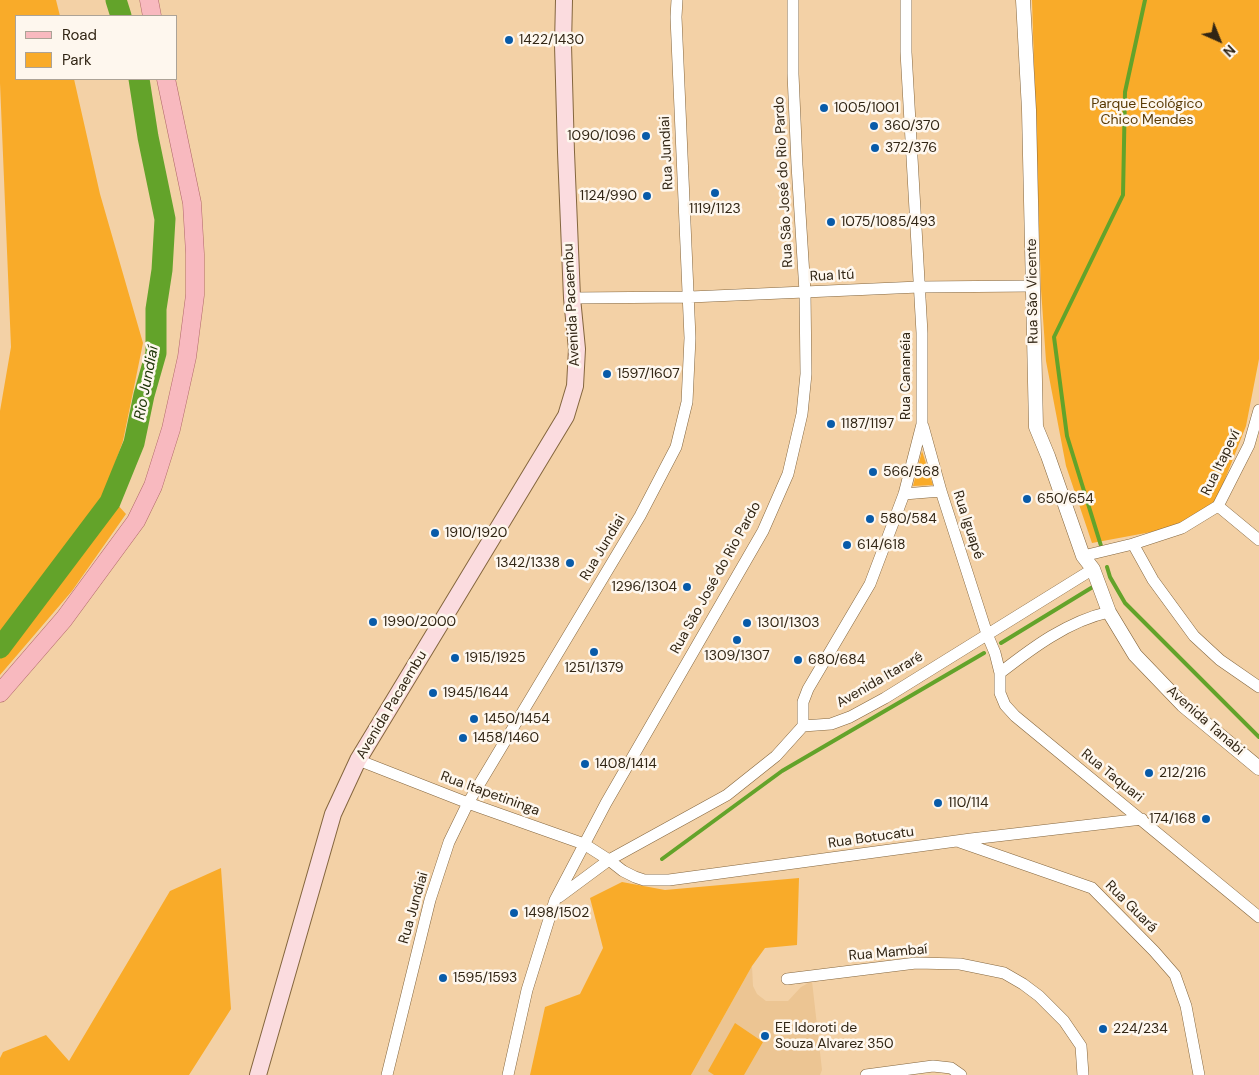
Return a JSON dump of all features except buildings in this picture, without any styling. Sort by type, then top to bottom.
[{"type":"main road","points":[[149,0],[152,15]]},
{"type":"main road","name":"Avenida Pacaembu","points":[[258,1075],[333,814],[358,760],[566,416],[575,386],[576,358],[566,152],[563,45],[564,0]]},
{"type":"main road","points":[[0,693],[64,619],[136,521],[153,486],[171,429],[187,357],[195,295],[195,254],[192,203],[166,80]]},
{"type":"street","name":"Rua Jundiai","points":[[387,1075],[430,900],[450,842],[468,803],[640,516],[676,448],[687,402],[690,338],[690,297],[680,126],[677,0]]},
{"type":"street","name":"Rua São José do Rio Pardo","points":[[508,1075],[527,990],[555,900],[606,803],[763,531],[788,474],[802,414],[806,374],[805,292],[796,165],[793,0]]},
{"type":"street","name":"Rua Cananéia","points":[[803,726],[803,702],[808,689],[870,584],[904,494],[922,424],[922,333],[906,52],[906,0]]},
{"type":"street","name":"Rua São Vicente","points":[[1022,0],[1029,110],[1036,428],[1048,456],[1082,556],[1093,570]]},
{"type":"street","name":"Rua Itú","points":[[572,298],[690,297],[918,287],[1032,286]]},
{"type":"street","name":"Rua Itapeví","points":[[1082,556],[1133,544],[1182,528],[1218,506],[1249,445],[1259,410]]},
{"type":"street","name":"Rua Iguapé","points":[[922,424],[941,491],[987,634]]},
{"type":"street","points":[[904,494],[941,491]]},
{"type":"street","points":[[1218,506],[1259,540]]},
{"type":"street","points":[[1133,544],[1153,580],[1194,636],[1220,660],[1259,686]]},
{"type":"street","name":"Avenida Itararé","points":[[803,726],[831,724],[850,717],[1093,570]]},
{"type":"street","name":"Avenida Tanabi","points":[[1093,570],[1109,612],[1135,655],[1183,706],[1259,768]]},
{"type":"street","points":[[1000,673],[1030,650],[1064,630],[1096,615],[1109,612]]},
{"type":"street","name":"Rua Taquari","points":[[987,634],[1000,673],[1000,693],[1005,705],[1015,716],[1259,917]]},
{"type":"street","points":[[555,900],[609,860],[727,796],[776,756],[803,726]]},
{"type":"street","name":"Rua Itapetininga","points":[[358,760],[468,803],[584,844],[609,860]]},
{"type":"street","name":"Rua Botucatu","points":[[609,860],[623,871],[644,880],[669,880],[958,841],[1142,820]]},
{"type":"street","name":"Rua Guará","points":[[958,841],[1092,888],[1175,975],[1186,1006],[1198,1075]]},
{"type":"street","name":"Rua Mambaí","points":[[787,979],[916,963],[960,964],[1004,974],[1024,984],[1064,1021],[1081,1046],[1084,1075]]},
{"type":"street","points":[[866,1075],[933,1066],[951,1068],[961,1075]]},
{"type":"shaded area","name":"EE Idoroti de Souza Alvarez 350","points":[[752,966],[753,986],[757,994],[766,1001],[788,1001],[801,987],[812,981],[822,1070],[820,1075],[691,1075]]},
{"type":"green space","points":[[0,0],[56,0],[60,15],[15,15],[15,80],[74,80],[100,194],[143,343],[123,441],[105,491],[126,514],[72,591],[0,675],[0,411],[11,347],[0,83]]},
{"type":"green space","name":"Parque Ecológico Chico Mendes","points":[[1032,0],[1259,0],[1259,359],[1246,426],[1218,497],[1205,512],[1178,527],[1092,543],[1066,466],[1046,361],[1041,289]]},
{"type":"green space","points":[[922,451],[933,485],[913,486]]},
{"type":"green space","points":[[221,868],[231,1009],[189,1075],[0,1075],[0,1058],[3,1052],[46,1035],[69,1061],[170,891]]},
{"type":"green space","points":[[799,878],[797,945],[765,948],[752,966],[691,1075],[530,1075],[545,1007],[580,994],[603,948],[590,898],[622,882],[665,890]]},
{"type":"green space","points":[[735,1023],[763,1042],[744,1075],[714,1075],[708,1071]]},
{"type":"waterway","name":"Rio Jundiaí","points":[[116,0],[121,15]]},
{"type":"waterway","points":[[1102,549],[1067,436],[1054,337],[1123,195],[1125,92],[1145,0]]},
{"type":"waterway","name":"Rio Jundiaí","points":[[0,648],[110,502],[134,443],[144,395],[156,353],[156,309],[162,270],[165,219],[148,137],[139,80]]},
{"type":"waterway","points":[[1107,567],[1110,577],[1125,603],[1259,737]]},
{"type":"waterway","points":[[1001,643],[1096,585]]},
{"type":"waterway","points":[[662,859],[782,771],[984,653]]},
{"type":"place","name":"1422/1430","points":[[509,40]]},
{"type":"place","name":"1005/1001","points":[[824,108]]},
{"type":"place","name":"360/370","points":[[874,126]]},
{"type":"place","name":"1090/1096","points":[[646,136]]},
{"type":"place","name":"372/376","points":[[875,148]]},
{"type":"place","name":"1119/1123","points":[[715,193]]},
{"type":"place","name":"1124/990","points":[[647,196]]},
{"type":"place","name":"1075/1085/493","points":[[831,222]]},
{"type":"place","name":"1597/1607","points":[[607,374]]},
{"type":"place","name":"1187/1197","points":[[831,424]]},
{"type":"place","name":"566/568","points":[[873,472]]},
{"type":"place","name":"650/654","points":[[1027,499]]},
{"type":"place","name":"580/584","points":[[870,519]]},
{"type":"place","name":"1910/1920","points":[[435,533]]},
{"type":"place","name":"614/618","points":[[847,545]]},
{"type":"place","name":"1342/1338","points":[[570,563]]},
{"type":"place","name":"1296/1304","points":[[687,587]]},
{"type":"place","name":"1990/2000","points":[[373,622]]},
{"type":"place","name":"1301/1303","points":[[747,623]]},
{"type":"place","name":"1309/1307","points":[[737,640]]},
{"type":"place","name":"1251/1379","points":[[594,652]]},
{"type":"place","name":"1915/1925","points":[[455,658]]},
{"type":"place","name":"680/684","points":[[798,660]]},
{"type":"place","name":"1945/1644","points":[[433,693]]},
{"type":"place","name":"1450/1454","points":[[474,719]]},
{"type":"place","name":"1458/1460","points":[[463,738]]},
{"type":"place","name":"1408/1414","points":[[585,764]]},
{"type":"place","name":"212/216","points":[[1149,773]]},
{"type":"place","name":"110/114","points":[[938,803]]},
{"type":"place","name":"174/168","points":[[1206,819]]},
{"type":"place","name":"1498/1502","points":[[514,913]]},
{"type":"place","name":"1595/1593","points":[[443,978]]},
{"type":"place","name":"224/234","points":[[1103,1029]]},
{"type":"place","name":"EE Idoroti de Souza Alvarez 350","points":[[765,1036]]}]
